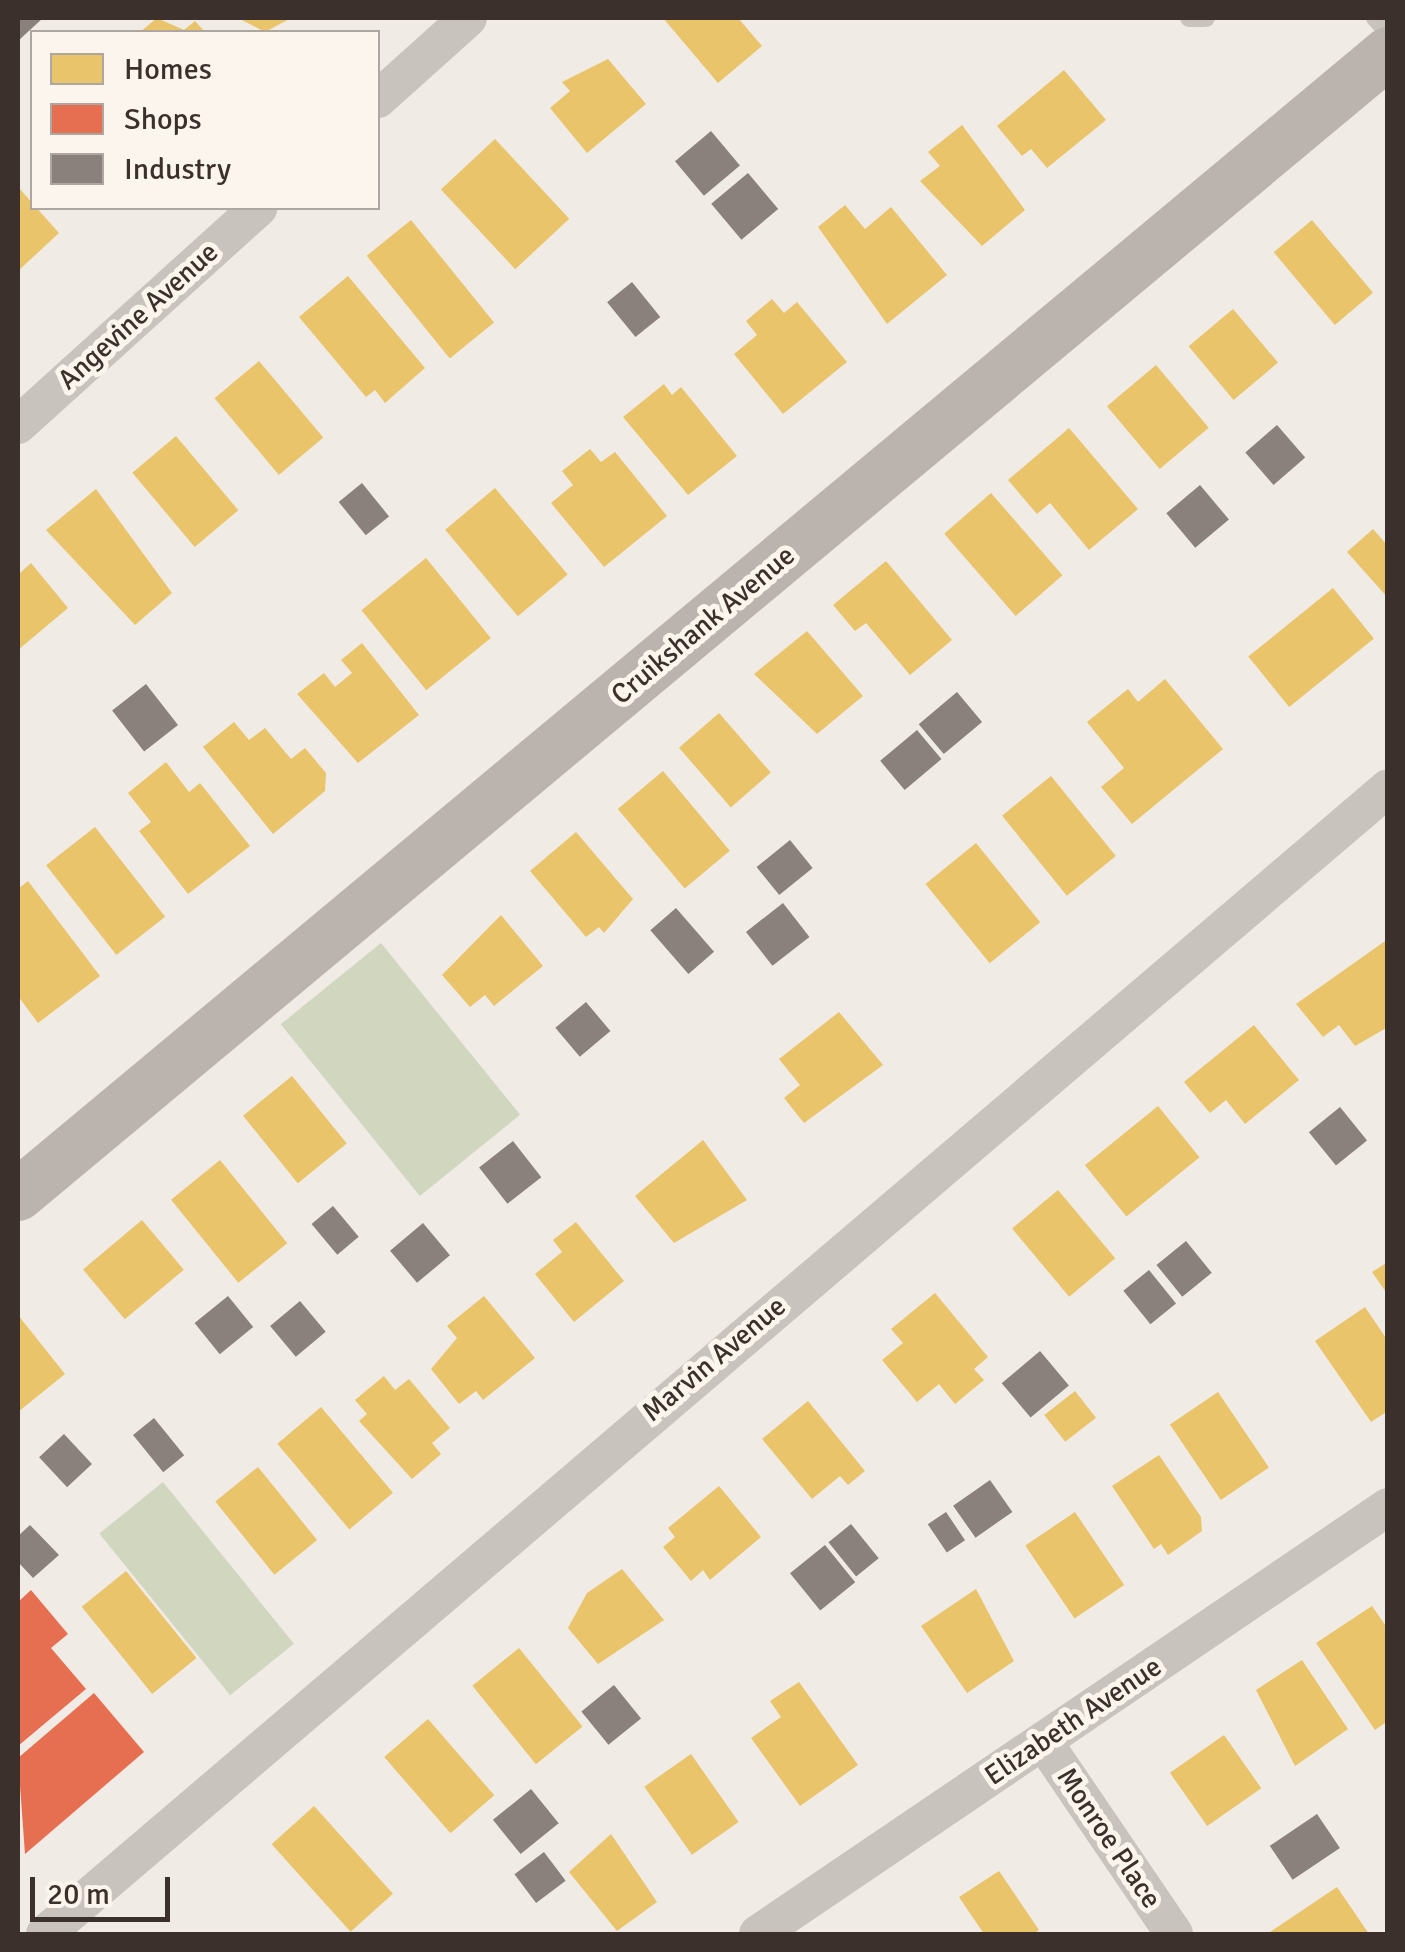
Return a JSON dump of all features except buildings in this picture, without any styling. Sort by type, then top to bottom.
[{"type":"street","points":[[380,98],[468,18]]},
{"type":"street","name":"Cruikshank Avenue","points":[[18,1195],[1388,53]]},
{"type":"street","name":"Angevine Avenue","points":[[18,425],[256,210]]},
{"type":"street","name":"Marvin Avenue","points":[[45,1934],[1388,788]]},
{"type":"street","name":"Elizabeth Avenue","points":[[758,1934],[1388,1507]]},
{"type":"street","name":"Monroe Place","points":[[1043,1741],[1174,1934]]},
{"type":"lane","points":[[1189,18],[1206,18]]},
{"type":"lane","points":[[1376,18],[1388,32]]},
{"type":"green space","points":[[381,943],[520,1115],[420,1196],[281,1024]]},
{"type":"green space","points":[[163,1482],[294,1644],[230,1695],[99,1534]]}]
